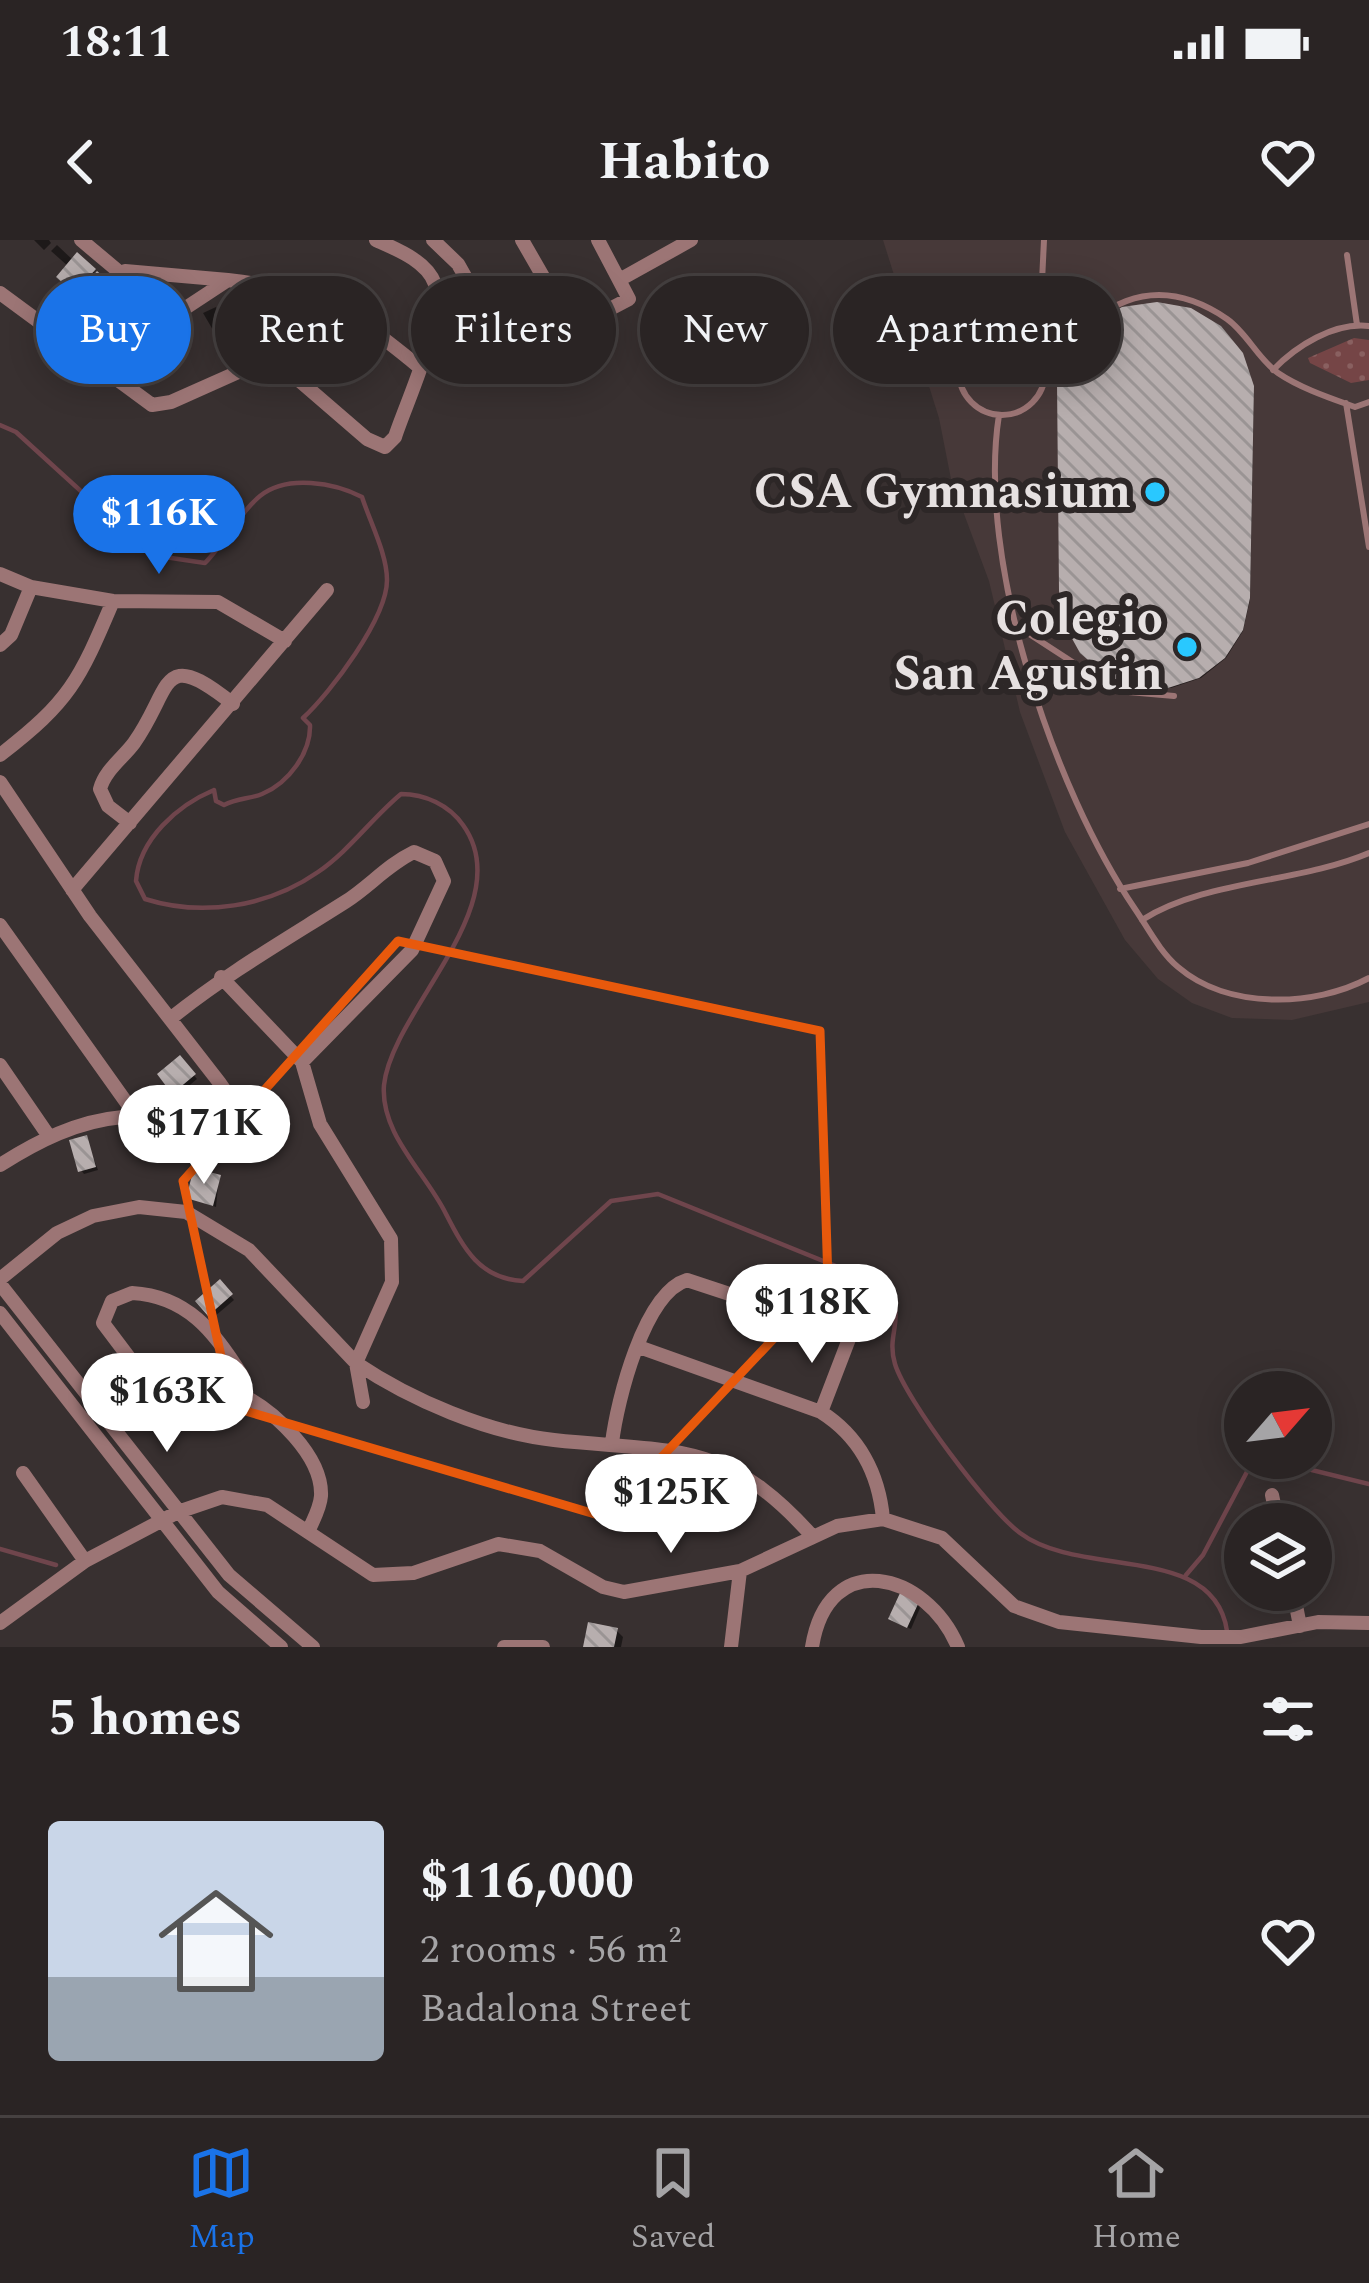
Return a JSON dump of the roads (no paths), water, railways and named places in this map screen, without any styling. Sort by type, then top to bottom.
[{"type":"street","points":[[81,240],[167,312],[187,307],[215,289]]},
{"type":"street","points":[[376,240],[424,267],[430,276]]},
{"type":"street","points":[[433,240],[465,276]]},
{"type":"street","points":[[523,240],[543,276]]},
{"type":"street","points":[[598,240],[629,294],[626,304],[616,308]]},
{"type":"street","points":[[621,279],[691,240]]},
{"type":"street","points":[[122,271],[215,279]]},
{"type":"street","points":[[0,293],[152,406],[272,357],[377,446],[386,447],[412,384]]},
{"type":"street","points":[[0,574],[32,587],[113,601],[218,602],[285,641]]},
{"type":"street","points":[[0,645],[11,634],[32,587]]},
{"type":"street","points":[[72,890],[327,590]]},
{"type":"street","points":[[0,755],[44,721],[77,684],[113,601]]},
{"type":"street","points":[[130,823],[108,806],[100,789],[102,779],[136,740],[165,684],[181,674],[197,676],[233,704]]},
{"type":"street","points":[[0,782],[72,890],[228,1095],[226,1110]]},
{"type":"street","points":[[170,1018],[221,977],[349,900],[396,860],[414,852],[435,861],[444,880],[412,950],[302,1062]]},
{"type":"street","points":[[0,925],[136,1116]]},
{"type":"street","points":[[221,977],[302,1062],[320,1124],[391,1239],[392,1282],[356,1363],[363,1402]]},
{"type":"street","points":[[0,1065],[48,1135]]},
{"type":"street","points":[[0,1165],[48,1135],[136,1116],[204,1117],[226,1110]]},
{"type":"street","points":[[226,1110],[265,1143]]},
{"type":"street","points":[[313,1647],[229,1575],[0,1282],[57,1233],[93,1216],[140,1208],[186,1213],[249,1250],[356,1363],[467,1418],[550,1439],[712,1457],[775,1496],[813,1537]]},
{"type":"street","points":[[612,1443],[617,1402],[658,1301],[672,1285],[687,1280],[830,1327],[849,1339],[821,1412]]},
{"type":"street","points":[[242,1395],[232,1406],[213,1414],[193,1416],[171,1408],[106,1331],[108,1305],[132,1293],[186,1307],[239,1371],[242,1395],[276,1417],[314,1470],[321,1495],[308,1532]]},
{"type":"street","points":[[0,1313],[218,1592],[281,1647]]},
{"type":"street","points":[[639,1347],[821,1412],[856,1440],[881,1499],[883,1520]]},
{"type":"street","points":[[23,1472],[85,1562]]},
{"type":"street","points":[[1272,1496],[1274,1503]]},
{"type":"street","points":[[0,1623],[85,1562],[178,1512],[209,1499],[236,1497],[267,1505],[373,1575],[413,1573],[498,1544],[540,1551],[603,1587],[624,1592],[740,1571],[852,1522],[883,1520],[942,1538],[961,1551],[997,1593],[1037,1617],[1167,1642],[1369,1623]]},
{"type":"street","points":[[731,1647],[740,1571]]},
{"type":"street","points":[[812,1647],[816,1622],[831,1599],[874,1580],[888,1580],[930,1602],[945,1617],[958,1647]]},
{"type":"street","points":[[1297,1611],[1300,1626]]},
{"type":"street","points":[[504,1647],[534,1646]]},
{"type":"lane","points":[[1042,276],[1044,240]]},
{"type":"lane","points":[[1347,255],[1358,325]]},
{"type":"lane","points":[[1121,303],[1138,296],[1182,296],[1231,322],[1273,370],[1346,403],[1369,402]]},
{"type":"lane","points":[[1273,370],[1289,353],[1358,325],[1369,326]]},
{"type":"lane","points":[[960,384],[968,399],[999,416],[1018,412],[1034,401],[1040,384]]},
{"type":"lane","points":[[1346,403],[1369,547]]},
{"type":"lane","points":[[999,416],[999,500],[1017,626],[1059,762],[1120,889],[1179,969],[1258,998],[1309,998],[1369,978]]},
{"type":"lane","points":[[999,500],[1054,502]]},
{"type":"lane","points":[[1017,626],[1117,691],[1174,696]]},
{"type":"lane","points":[[1120,889],[1270,857],[1369,824]]},
{"type":"lane","points":[[1142,920],[1175,903],[1304,875],[1369,853]]},
{"type":"waterway","points":[[0,425],[16,432],[151,555],[205,563],[252,503],[284,485],[325,485],[362,497],[384,560],[385,596],[356,653],[303,718],[310,725],[302,756],[281,782],[262,794],[224,805],[216,801],[214,790],[187,805],[163,825],[144,851],[136,881],[145,899],[167,904],[212,908],[256,901],[318,872],[401,794],[436,802],[457,818],[476,856],[476,888],[465,922],[392,1056],[384,1085],[389,1120],[397,1137],[475,1260],[495,1275],[523,1281],[611,1201],[658,1194],[875,1282],[896,1312],[893,1351],[902,1381],[950,1453],[1006,1521],[1046,1547],[1172,1573],[1198,1585],[1217,1603],[1227,1631]]},
{"type":"waterway","points":[[1186,1575],[1203,1555],[1249,1468],[1275,1461],[1369,1484]]},
{"type":"waterway","points":[[0,1549],[56,1565]]},
{"type":"place","name":"CSA Gymnasium","points":[[1155,492]]},
{"type":"place","name":"Colegio San Agustin","points":[[1187,647]]}]
